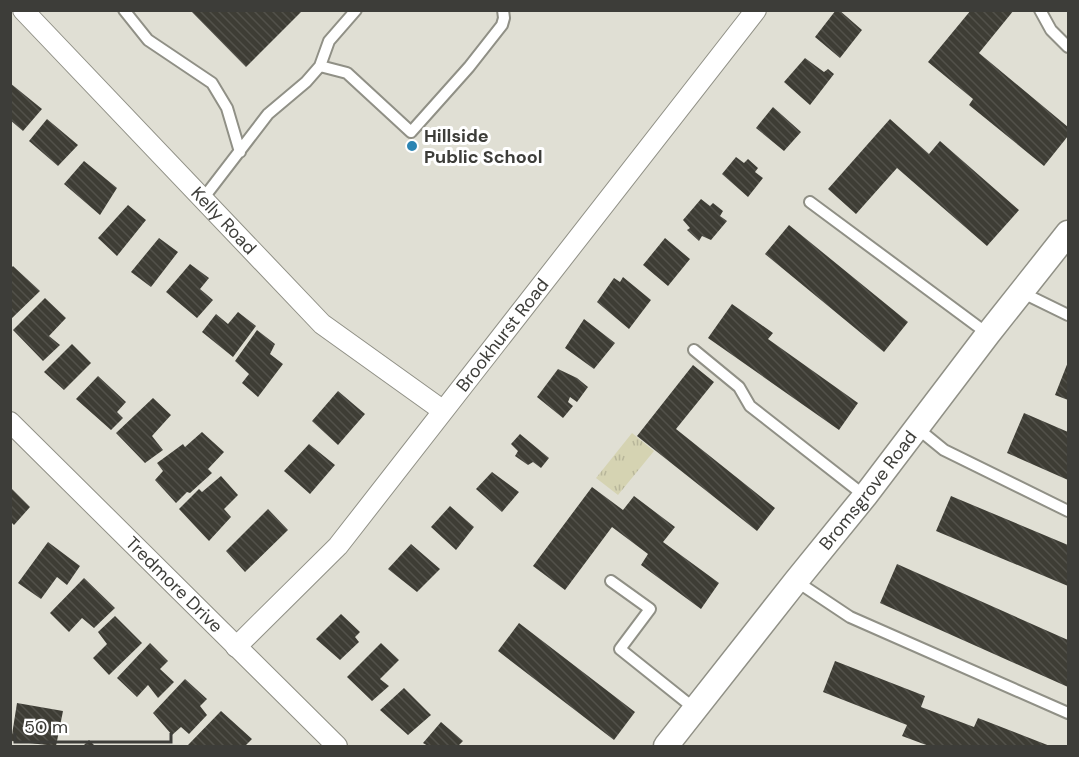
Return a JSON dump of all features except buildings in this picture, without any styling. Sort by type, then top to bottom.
[{"type":"street","name":"Kelly Road","points":[[23,10],[322,324],[442,410]]},
{"type":"street","name":"Brookhurst Road","points":[[236,647],[338,546],[756,10]]},
{"type":"street","name":"Bromsgrove Road","points":[[666,747],[865,496],[1068,233]]},
{"type":"street","name":"Tredmore Drive","points":[[10,422],[337,747]]},
{"type":"lane","points":[[124,10],[147,40],[212,84],[227,108],[240,152]]},
{"type":"lane","points":[[202,200],[268,114],[306,82],[320,66],[329,40],[356,10]]},
{"type":"lane","points":[[320,66],[347,73],[411,132],[502,25],[503,10]]},
{"type":"lane","points":[[1040,10],[1051,30],[1068,47]]},
{"type":"lane","points":[[810,202],[988,334]]},
{"type":"lane","points":[[1022,292],[1068,315]]},
{"type":"lane","points":[[694,350],[739,387],[750,406],[865,496]]},
{"type":"lane","points":[[916,427],[944,450],[1068,511]]},
{"type":"lane","points":[[611,581],[650,609],[620,649],[695,709]]},
{"type":"lane","points":[[796,581],[850,617],[1068,713]]},
{"type":"green space","points":[[632,433],[654,451],[618,495],[596,478]]},
{"type":"place","name":"Hillside Public School","points":[[412,146]]}]
